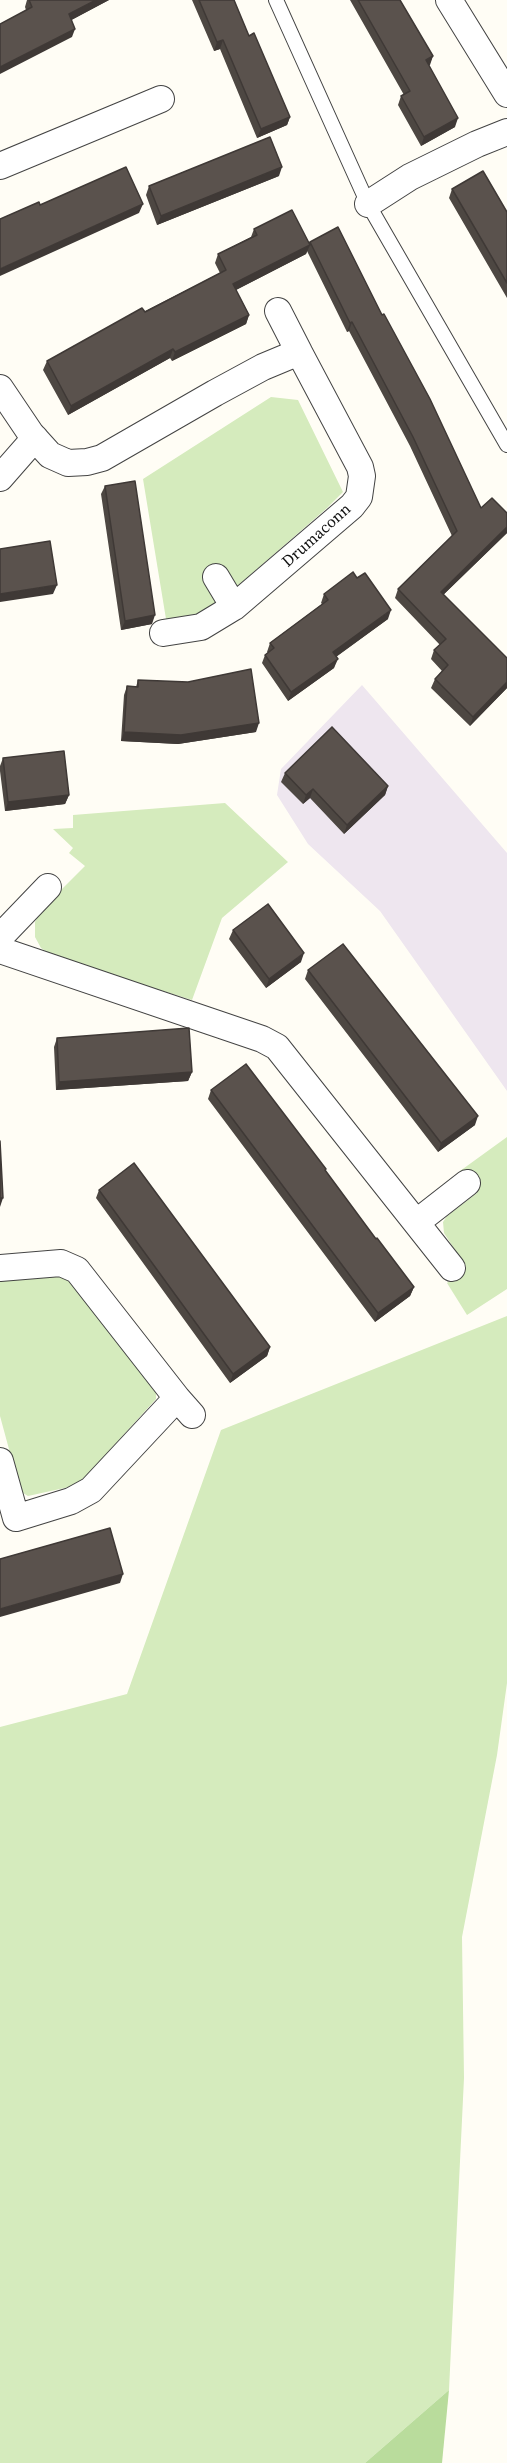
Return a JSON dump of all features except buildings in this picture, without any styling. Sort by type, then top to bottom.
[{"type":"street","points":[[449,0],[507,94]]},
{"type":"street","points":[[0,166],[161,99]]},
{"type":"street","points":[[368,204],[410,177],[477,144],[504,139]]},
{"type":"street","name":"Drumaconn","points":[[163,633],[201,627],[234,607],[352,506],[358,497],[362,476],[360,467],[278,311]]},
{"type":"street","points":[[0,388],[35,438],[50,455],[60,460],[78,463],[102,458],[215,393],[299,352]]},
{"type":"street","points":[[0,478],[35,438]]},
{"type":"street","points":[[216,577],[234,607]]},
{"type":"street","points":[[0,937],[48,887]]},
{"type":"street","points":[[0,950],[262,1039],[277,1047],[452,1268]]},
{"type":"street","points":[[417,1222],[467,1183]]},
{"type":"street","points":[[0,1268],[61,1263],[77,1270],[185,1406],[90,1490],[71,1502],[8,1520],[0,1461]]},
{"type":"lane","points":[[276,0],[368,204],[507,446]]},
{"type":"shaded area","points":[[362,685],[507,853],[507,1091],[380,911],[308,844],[277,795],[281,769]]},
{"type":"green space","points":[[271,397],[298,400],[343,492],[242,582],[202,613],[166,619],[143,479]]},
{"type":"green space","points":[[225,803],[288,862],[222,918],[192,1000],[54,957],[41,948],[35,937],[35,922],[41,910],[85,866],[69,853],[73,848],[53,829],[73,828],[73,815]]},
{"type":"green space","points":[[507,1137],[507,1289],[467,1315],[447,1283],[466,1267],[444,1233],[443,1222],[447,1216],[477,1193],[460,1171]]},
{"type":"green space","points":[[59,1276],[73,1282],[156,1392],[156,1399],[78,1485],[28,1496],[19,1486],[0,1416],[0,1281]]},
{"type":"green space","points":[[507,1316],[507,1683],[497,1755],[462,1937],[464,2078],[449,2390],[365,2463],[0,2463],[0,1727],[127,1694],[221,1430]]},
{"type":"green space","points":[[449,2390],[442,2463],[365,2463]]}]
